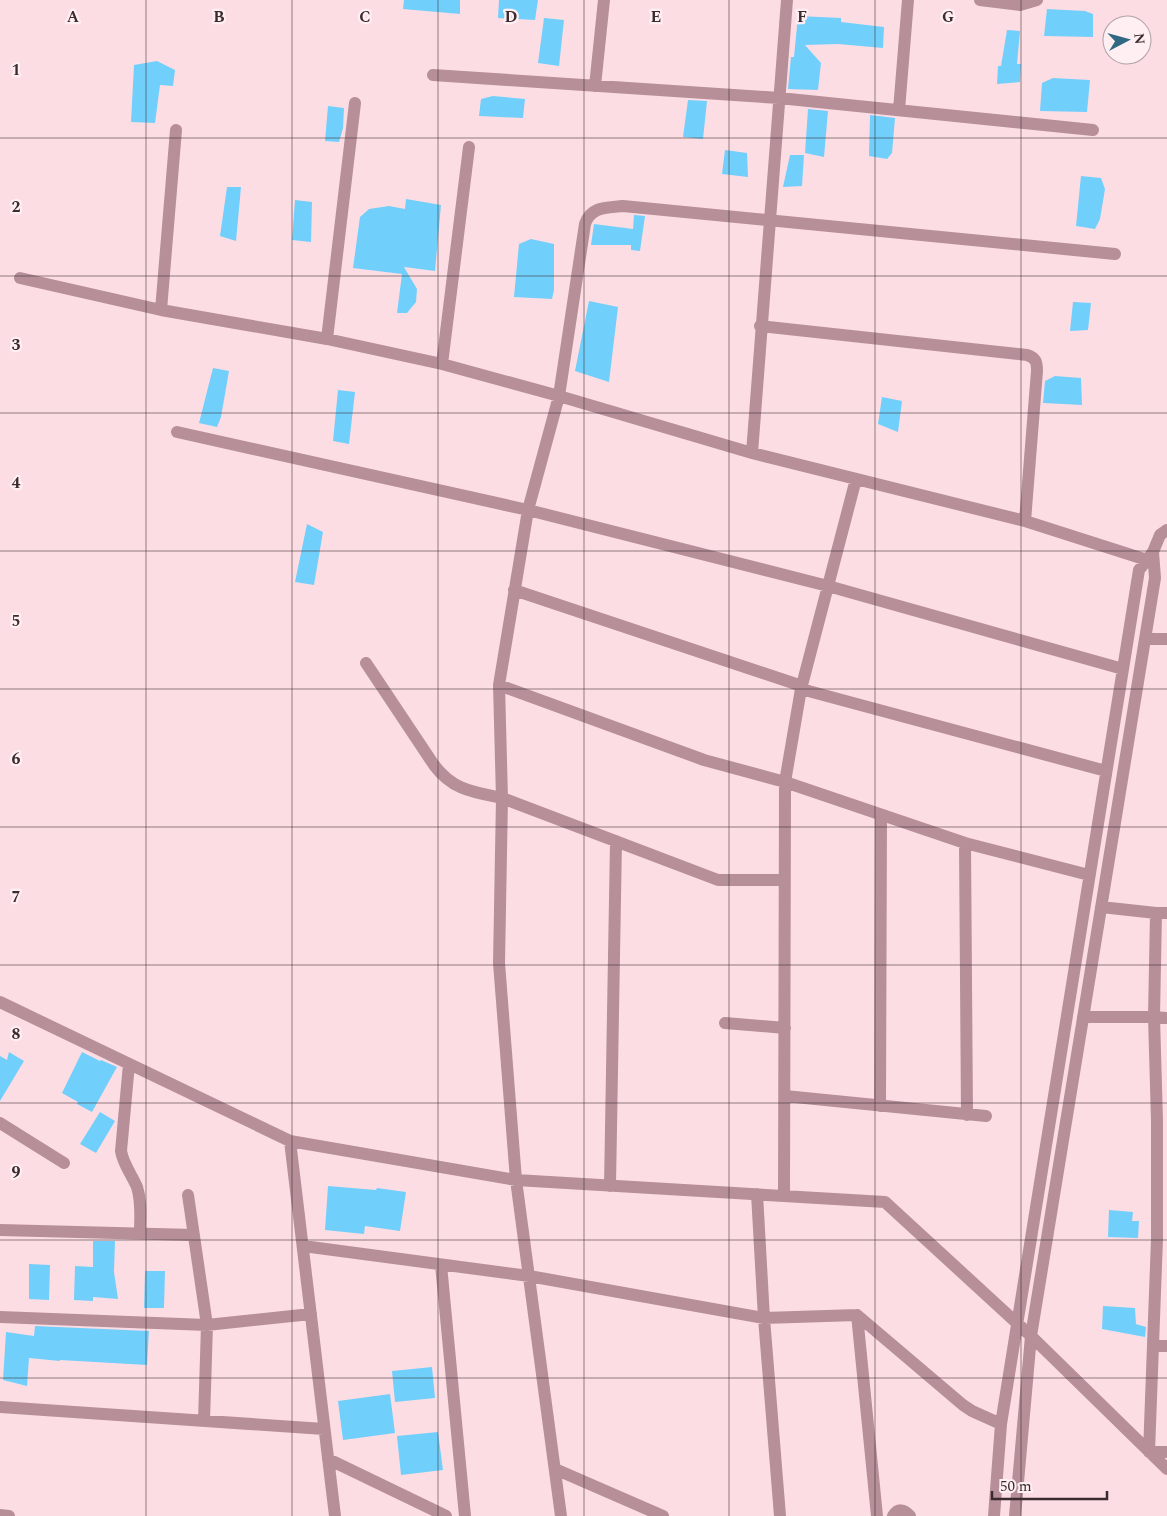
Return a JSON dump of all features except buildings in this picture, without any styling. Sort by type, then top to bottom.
[{"type":"street","points":[[595,86],[604,0]]},
{"type":"street","points":[[752,453],[760,326],[787,0]]},
{"type":"street","points":[[980,0],[1020,5],[1037,0]]},
{"type":"street","points":[[899,110],[909,1]]},
{"type":"street","points":[[433,75],[779,98],[1094,130]]},
{"type":"street","points":[[327,339],[355,103]]},
{"type":"street","points":[[161,310],[176,130]]},
{"type":"street","points":[[442,364],[469,147]]},
{"type":"street","points":[[561,1516],[516,1180],[499,963],[502,798],[499,685],[528,510],[559,396],[587,217],[592,211],[600,208],[623,206],[1115,254]]},
{"type":"street","points":[[20,278],[161,310],[327,339],[442,364],[559,396],[752,453],[1025,521],[1134,556],[1150,556]]},
{"type":"street","points":[[760,326],[1032,357],[1037,364],[1037,371],[1025,521]]},
{"type":"street","points":[[178,432],[528,510],[828,586],[1123,669]]},
{"type":"street","points":[[784,1196],[785,782],[801,688],[856,479]]},
{"type":"street","points":[[994,1516],[1001,1424],[1139,570],[1150,556],[1160,536],[1167,530]]},
{"type":"street","points":[[1015,1516],[1031,1336],[1155,578],[1150,556]]},
{"type":"street","points":[[514,590],[801,688],[1106,771]]},
{"type":"street","points":[[1145,639],[1167,639]]},
{"type":"street","points":[[366,663],[442,776],[466,791],[502,798],[718,880],[785,880]]},
{"type":"street","points":[[499,685],[704,760],[785,782],[964,843],[1089,876]]},
{"type":"street","points":[[880,1106],[882,815]]},
{"type":"street","points":[[610,1186],[616,841]]},
{"type":"street","points":[[964,843],[967,1115]]},
{"type":"street","points":[[1101,907],[1162,914],[1154,1017],[1162,1122],[1162,1239],[1153,1346],[1150,1452]]},
{"type":"street","points":[[0,1002],[290,1141],[516,1180],[885,1202],[1031,1336],[1167,1469]]},
{"type":"street","points":[[1082,1017],[1167,1018]]},
{"type":"street","points":[[724,1023],[785,1028]]},
{"type":"street","points":[[129,1064],[121,1151],[122,1158],[139,1196],[140,1234]]},
{"type":"street","points":[[785,1096],[986,1116]]},
{"type":"street","points":[[0,1123],[64,1163]]},
{"type":"street","points":[[290,1141],[335,1516]]},
{"type":"street","points":[[756,1194],[780,1516]]},
{"type":"street","points":[[188,1196],[206,1325],[204,1421]]},
{"type":"street","points":[[0,1230],[194,1235]]},
{"type":"street","points":[[303,1246],[529,1276],[764,1318],[856,1315],[963,1405],[1001,1424]]},
{"type":"street","points":[[441,1265],[465,1516]]},
{"type":"street","points":[[0,1317],[206,1325],[310,1314]]},
{"type":"street","points":[[856,1315],[877,1516]]},
{"type":"street","points":[[1153,1346],[1167,1346]]},
{"type":"street","points":[[0,1407],[324,1428]]},
{"type":"street","points":[[1150,1452],[1167,1452]]},
{"type":"street","points":[[328,1459],[446,1516]]},
{"type":"street","points":[[554,1469],[663,1516]]},
{"type":"street","points":[[893,1516],[900,1510],[910,1516]]},
{"type":"street","points":[[0,1515],[9,1516]]}]
